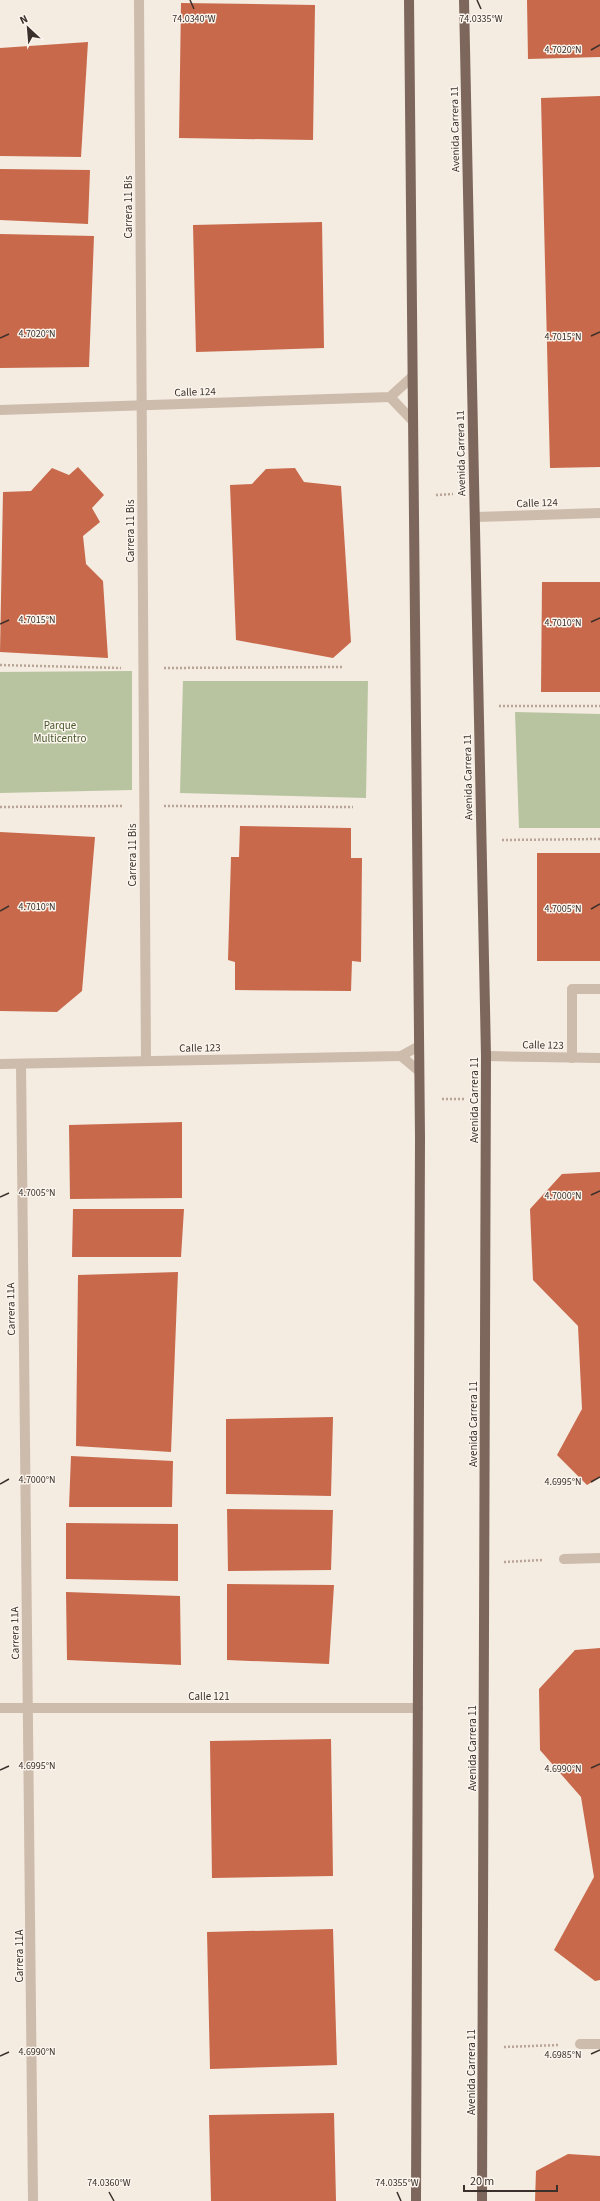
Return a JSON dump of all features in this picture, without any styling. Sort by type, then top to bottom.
[{"type":"main road","points":[[409,0],[419,1046],[416,2201]]},
{"type":"main road","name":"Avenida Carrera 11","points":[[464,0],[486,1056],[482,2201]]},
{"type":"street","name":"Carrera 11 Bis","points":[[139,0],[140,406],[146,1061]]},
{"type":"street","points":[[412,377],[390,397],[412,420]]},
{"type":"street","name":"Calle 124","points":[[0,410],[390,397]]},
{"type":"street","name":"Calle 124","points":[[475,517],[600,513]]},
{"type":"street","points":[[572,1058],[572,989],[600,989]]},
{"type":"street","name":"Calle 123","points":[[0,1064],[401,1056],[419,1046]]},
{"type":"street","points":[[401,1056],[419,1071]]},
{"type":"street","name":"Calle 123","points":[[486,1056],[600,1058]]},
{"type":"street","name":"Carrera 11A","points":[[21,1064],[33,2201]]},
{"type":"street","points":[[564,1559],[600,1558]]},
{"type":"street","name":"Calle 121","points":[[0,1708],[418,1708]]},
{"type":"street","points":[[580,2044],[600,2044]]},
{"type":"path","points":[[413,496],[474,493]]},
{"type":"path","points":[[0,665],[143,669],[342,667]]},
{"type":"path","points":[[479,706],[600,706]]},
{"type":"path","points":[[0,807],[353,807]]},
{"type":"path","points":[[481,840],[600,839]]},
{"type":"path","points":[[419,1098],[485,1100]]},
{"type":"path","points":[[484,1562],[564,1559]]},
{"type":"path","points":[[483,2048],[580,2044]]},
{"type":"green space","name":"Parque Multicentro","points":[[132,671],[132,790],[0,793],[0,672]]},
{"type":"green space","points":[[183,681],[368,681],[366,798],[180,793]]},
{"type":"green space","points":[[515,712],[600,714],[600,828],[519,828]]},
{"type":"building","points":[[527,0],[600,0],[600,57],[528,59]]},
{"type":"building","points":[[181,3],[315,5],[313,140],[179,138]]},
{"type":"building","points":[[88,42],[81,157],[0,156],[0,48]]},
{"type":"building","points":[[600,96],[600,467],[550,468],[541,98]]},
{"type":"building","points":[[0,169],[90,170],[88,224],[0,220]]},
{"type":"building","points":[[322,222],[324,348],[196,352],[193,225]]},
{"type":"building","points":[[0,234],[94,236],[89,367],[0,368]]},
{"type":"building","points":[[78,467],[104,495],[92,508],[100,522],[83,536],[86,564],[103,581],[108,658],[0,652],[3,492],[31,491],[52,468],[69,475]]},
{"type":"building","points":[[295,468],[304,482],[341,486],[351,642],[333,658],[236,640],[230,485],[252,484],[266,469]]},
{"type":"building","points":[[542,582],[600,582],[600,692],[541,692]]},
{"type":"building","points":[[240,826],[351,828],[351,858],[362,858],[361,962],[352,961],[351,991],[235,990],[235,962],[228,960],[231,857],[239,857]]},
{"type":"building","points":[[0,832],[95,837],[82,991],[57,1012],[0,1011]]},
{"type":"building","points":[[537,853],[600,853],[600,961],[537,961]]},
{"type":"building","points":[[182,1122],[182,1198],[70,1199],[69,1125]]},
{"type":"building","points":[[600,1172],[600,1477],[587,1485],[557,1455],[582,1409],[578,1326],[533,1280],[530,1209],[562,1174]]},
{"type":"building","points":[[73,1209],[184,1209],[181,1257],[72,1257]]},
{"type":"building","points":[[178,1272],[171,1452],[76,1446],[78,1275]]},
{"type":"building","points":[[333,1417],[331,1496],[226,1494],[226,1419]]},
{"type":"building","points":[[71,1456],[173,1461],[172,1507],[69,1507]]},
{"type":"building","points":[[227,1509],[333,1510],[331,1570],[228,1571]]},
{"type":"building","points":[[66,1523],[178,1524],[178,1581],[66,1579]]},
{"type":"building","points":[[227,1584],[334,1585],[329,1664],[227,1660]]},
{"type":"building","points":[[66,1592],[180,1596],[181,1665],[67,1660]]},
{"type":"building","points":[[600,1648],[600,1980],[595,1981],[554,1950],[594,1877],[581,1797],[540,1750],[539,1689],[575,1650]]},
{"type":"building","points":[[331,1739],[333,1876],[212,1878],[210,1741]]},
{"type":"building","points":[[333,1929],[337,2065],[210,2069],[207,1932]]},
{"type":"building","points":[[334,2113],[336,2201],[211,2201],[209,2115]]},
{"type":"building","points":[[568,2154],[600,2156],[600,2201],[535,2201],[536,2171]]}]
